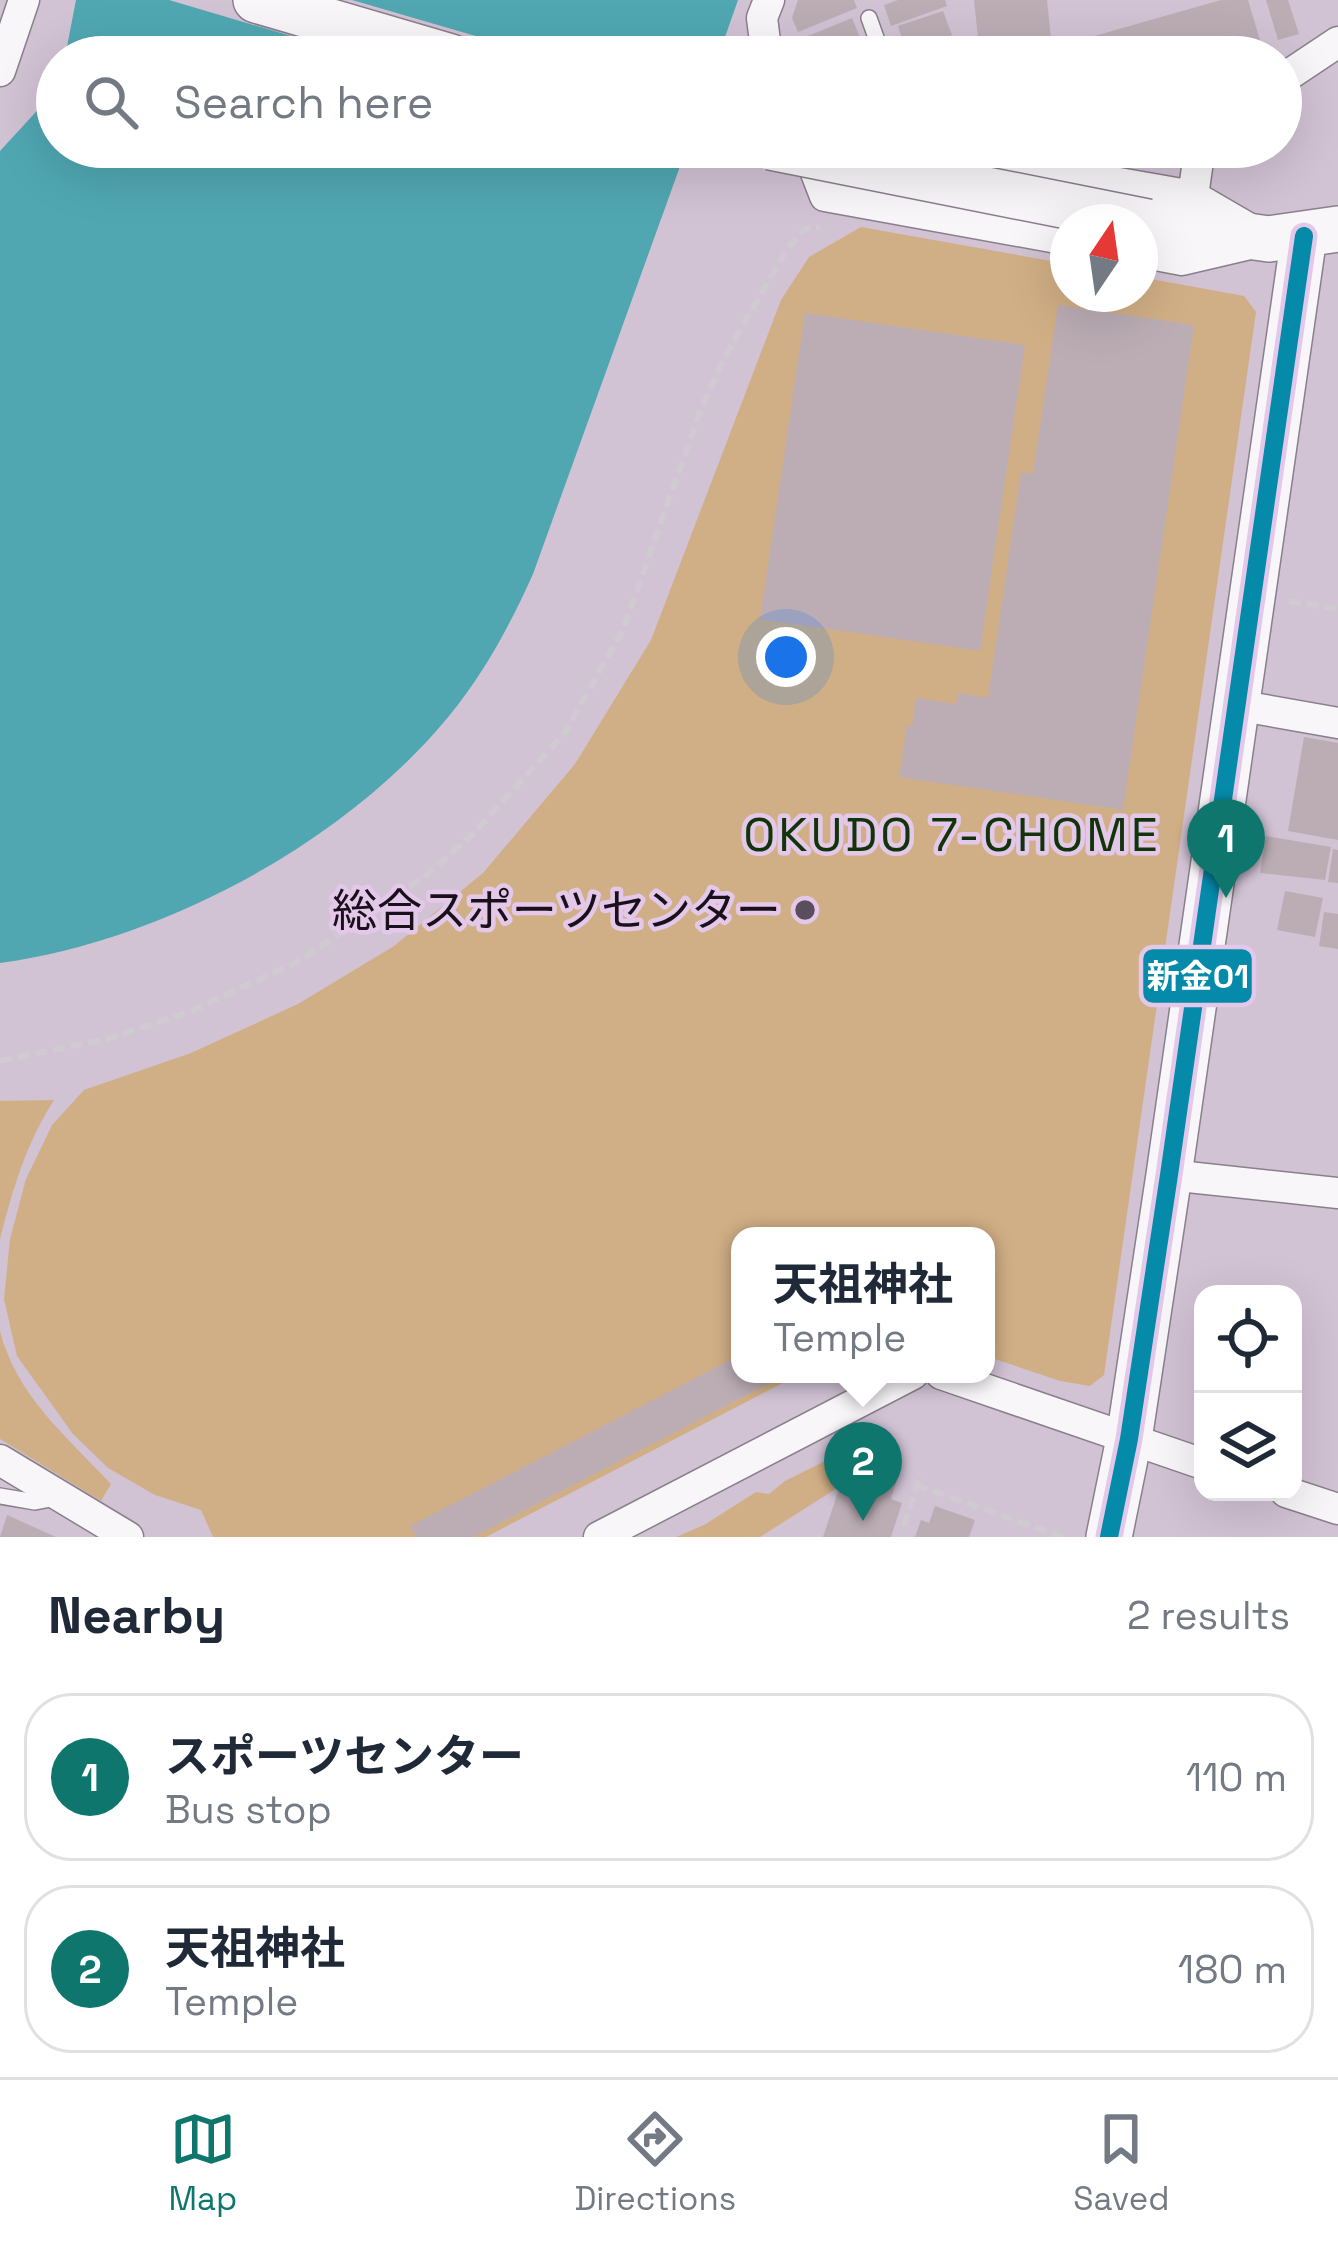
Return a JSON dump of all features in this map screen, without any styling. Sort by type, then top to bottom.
[{"type":"street","points":[[0,70],[24,0]]},
{"type":"street","points":[[256,0],[379,36]]},
{"type":"street","points":[[764,36],[762,18],[769,0]]},
{"type":"street","points":[[1302,66],[1338,42]]},
{"type":"street","points":[[814,168],[830,210],[1050,238]]},
{"type":"street","points":[[858,168],[1050,214]]},
{"type":"street","points":[[1033,168],[1192,196],[1304,235]]},
{"type":"street","points":[[1192,196],[1197,168]]},
{"type":"street","points":[[1158,237],[1304,235]]},
{"type":"street","points":[[1109,1537],[1130,1439],[1304,235]]},
{"type":"street","points":[[1235,705],[1338,722]]},
{"type":"street","points":[[1169,1175],[1338,1193]]},
{"type":"street","points":[[599,1537],[896,1383]]},
{"type":"street","points":[[967,1383],[1194,1461]]},
{"type":"street","points":[[0,1460],[128,1537]]},
{"type":"street","points":[[1302,1497],[1338,1509]]},
{"type":"lane","points":[[869,18],[875,36]]},
{"type":"lane","points":[[0,1496],[34,1502],[60,1498]]},
{"type":"path","points":[[0,1061],[107,1039],[190,1012],[301,960],[427,875],[475,832],[564,734],[623,629],[723,360],[787,249],[830,210]]},
{"type":"path","points":[[1273,598],[1338,609]]},
{"type":"path","points":[[904,1526],[920,1473]]},
{"type":"path","points":[[916,1485],[1063,1537]]},
{"type":"shaded area","name":"総合スポーツセンター","points":[[861,227],[1050,261],[1050,312],[1158,312],[1158,280],[1244,296],[1256,312],[1104,1375],[1090,1386],[995,1359],[995,1227],[731,1227],[731,1383],[783,1383],[486,1537],[213,1537],[201,1510],[155,1495],[108,1468],[73,1434],[17,1356],[4,1299],[10,1239],[26,1179],[52,1125],[84,1090],[191,1053],[298,1004],[394,946],[483,873],[575,764],[651,640],[781,300],[809,257]]},
{"type":"shaded area","points":[[54,1100],[21,1167],[0,1239],[0,1101]]},
{"type":"shaded area","points":[[0,1331],[31,1395],[111,1484],[101,1501],[0,1439]]},
{"type":"shaded area","points":[[825,1461],[839,1467],[834,1490],[760,1537],[676,1537],[756,1492],[769,1494]]},
{"type":"water","points":[[76,0],[738,0],[725,36],[69,36]]},
{"type":"water","points":[[36,112],[36,168],[679,168],[533,574],[496,648],[449,716],[358,805],[246,879],[124,933],[0,963],[0,151]]},
{"type":"pier","points":[[169,0],[352,0],[476,36],[291,36]]},
{"type":"building","points":[[798,0],[854,0],[857,8],[798,32],[792,18]]},
{"type":"building","points":[[898,0],[945,0],[947,6],[891,26],[884,5]]},
{"type":"building","points":[[974,0],[1047,0],[1051,36],[978,36]]},
{"type":"building","points":[[1221,0],[1248,0],[1259,36],[1094,36]]},
{"type":"building","points":[[1266,0],[1288,0],[1299,34],[1277,36]]},
{"type":"building","points":[[943,11],[952,35],[901,36],[898,26]]},
{"type":"building","points":[[852,18],[859,36],[808,36]]},
{"type":"building","points":[[1057,312],[1106,312],[1194,325],[1123,810],[899,777],[916,698],[956,704],[958,693],[988,698],[1021,472],[1033,474]]},
{"type":"building","points":[[805,313],[1025,345],[980,651],[760,619]]},
{"type":"building","points":[[1304,737],[1338,743],[1338,840],[1288,831]]},
{"type":"building","points":[[1266,836],[1331,847],[1325,880],[1260,873]]},
{"type":"building","points":[[1333,849],[1338,850],[1338,883],[1328,882]]},
{"type":"building","points":[[1285,891],[1323,898],[1315,937],[1277,930]]},
{"type":"building","points":[[1324,912],[1338,914],[1338,949],[1319,946]]},
{"type":"building","points":[[731,1360],[731,1383],[770,1383],[473,1537],[416,1537],[410,1526]]},
{"type":"building","points":[[867,1456],[901,1467],[891,1499],[902,1503],[891,1537],[823,1537],[841,1483],[857,1488]]},
{"type":"building","points":[[935,1506],[975,1520],[969,1537],[915,1537],[921,1520],[929,1523]]},
{"type":"building","points":[[7,1515],[56,1537],[0,1537]]},
{"type":"transit line","name":"新金01","points":[[1109,1537],[1129,1439],[1169,1175],[1304,236]]},
{"type":"place","name":"スポーツセンター","points":[[1226,898]]},
{"type":"place","name":"総合スポーツセンター","points":[[805,910]]},
{"type":"place","name":"天祖神社","points":[[863,1521]]},
{"type":"district","name":"OKUDO 7-CHOME","points":[[952,834]]}]
